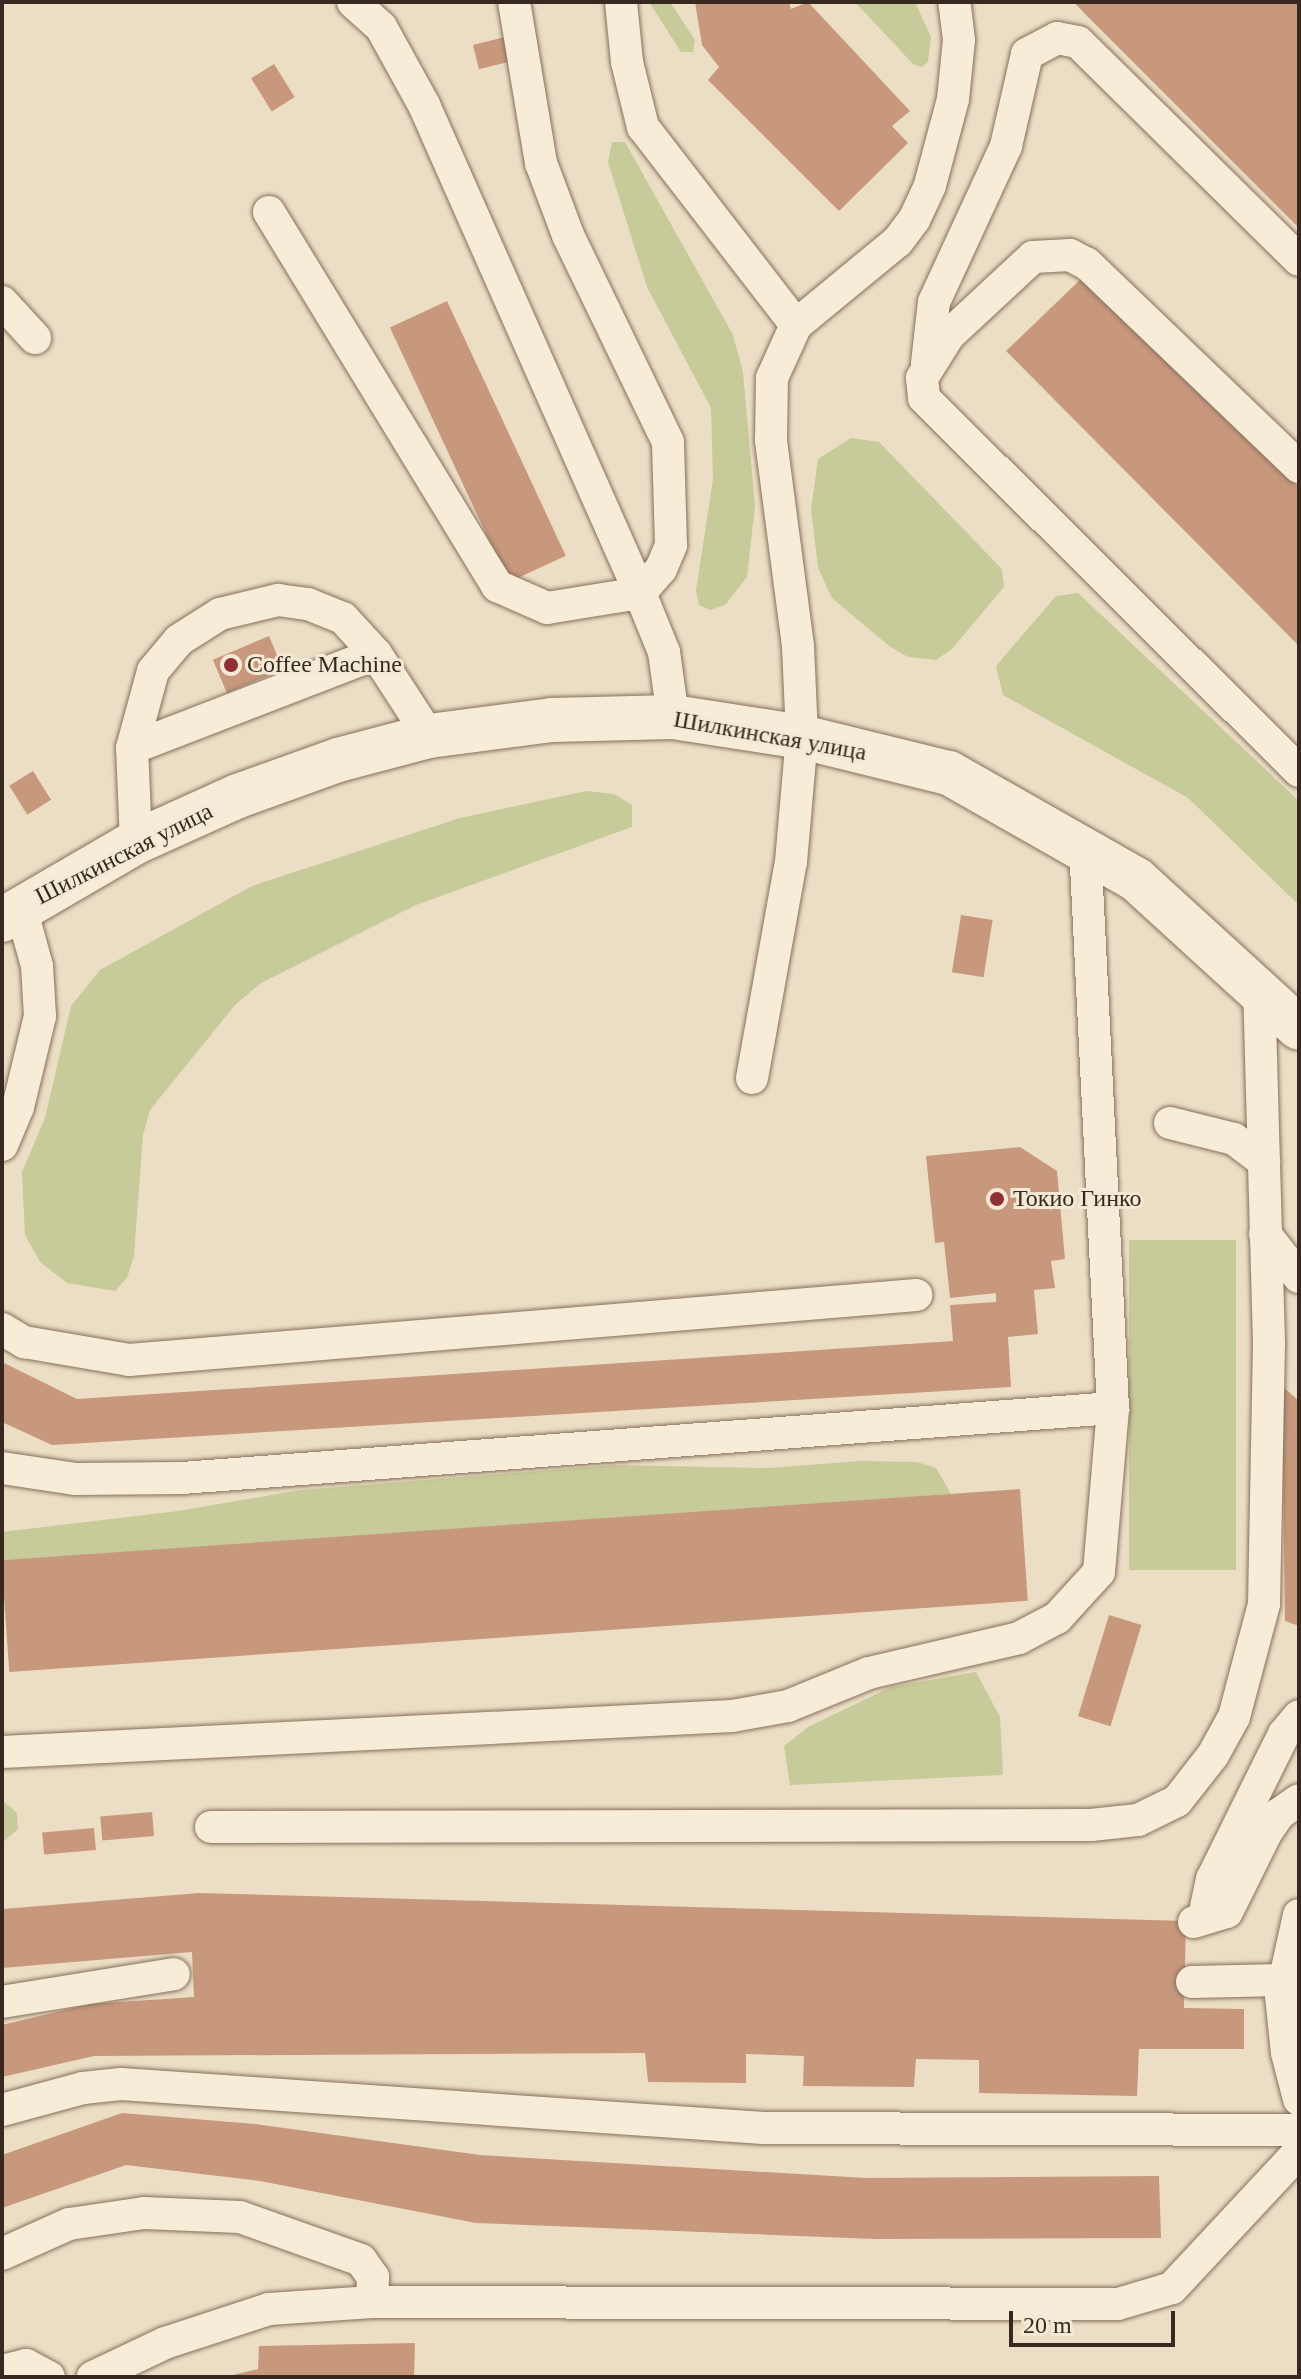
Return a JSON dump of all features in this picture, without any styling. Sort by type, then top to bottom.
[{"type":"main road","name":"Шилкинская улица","points":[[12,914],[136,842],[238,796],[338,760],[429,736],[552,720],[673,717],[802,737],[949,773],[1085,846],[1137,880],[1259,987],[1299,1028]]},
{"type":"lane","points":[[353,2],[382,14],[424,105],[640,593],[664,652],[673,717]]},
{"type":"lane","points":[[269,212],[497,586],[547,608],[640,593],[661,569],[671,545],[668,442],[568,235],[541,163],[514,2]]},
{"type":"lane","points":[[621,2],[634,99],[643,127],[796,325]]},
{"type":"lane","points":[[752,1078],[791,862],[802,737],[798,646],[771,440],[772,378],[796,325],[898,241],[914,220],[930,185],[953,99],[959,40],[954,2]]},
{"type":"lane","points":[[1299,260],[1078,42],[1057,38],[1027,54],[1006,146],[934,302],[927,363],[922,378],[924,398],[1299,771]]},
{"type":"lane","points":[[927,363],[1033,257],[1070,255],[1087,264],[1299,467]]},
{"type":"lane","points":[[2,302],[35,338]]},
{"type":"lane","points":[[136,842],[132,748],[153,671],[179,640],[220,614],[278,600],[308,604],[343,618],[376,654],[429,736]]},
{"type":"lane","points":[[132,748],[376,654]]},
{"type":"lane","points":[[2,1752],[732,1716],[788,1706],[869,1673],[1019,1638],[1057,1618],[1099,1572],[1113,1408],[1085,846]]},
{"type":"lane","points":[[2,1145],[18,1107],[40,1016],[37,966],[12,914]]},
{"type":"lane","points":[[211,1827],[1091,1825],[1138,1820],[1177,1801],[1213,1755],[1234,1717],[1264,1604],[1269,1343],[1259,987]]},
{"type":"lane","points":[[1170,1123],[1234,1139],[1264,1162]]},
{"type":"lane","points":[[1265,1234],[1299,1277]]},
{"type":"lane","points":[[2,1329],[24,1342],[129,1360],[916,1295]]},
{"type":"lane","points":[[2,1468],[76,1479],[182,1478],[1113,1408]]},
{"type":"lane","points":[[1299,1716],[1284,1734],[1212,1879],[1200,1914],[1227,1912],[1266,1833],[1279,1814],[1299,1800]]},
{"type":"lane","points":[[1299,1915],[1281,1980],[1290,2015],[1299,2099]]},
{"type":"lane","points":[[2,2002],[174,1974]]},
{"type":"lane","points":[[1192,1982],[1281,1980]]},
{"type":"lane","points":[[2,2110],[83,2088],[121,2084],[763,2128],[1299,2130]]},
{"type":"lane","points":[[93,2377],[165,2343],[269,2309],[372,2302],[1118,2304],[1172,2288],[1299,2152]]},
{"type":"lane","points":[[2,2254],[69,2224],[144,2213],[240,2217],[361,2260],[373,2277],[372,2302]]},
{"type":"lane","points":[[2,2371],[26,2365],[49,2377]]},
{"type":"green space","points":[[649,2],[670,2],[695,40],[693,52],[681,52]]},
{"type":"green space","points":[[855,2],[915,2],[931,37],[928,62],[922,67],[913,64]]},
{"type":"green space","points":[[612,142],[625,142],[733,335],[743,372],[755,506],[747,577],[725,605],[710,610],[699,605],[696,591],[713,479],[711,408],[647,287],[608,162]]},
{"type":"green space","points":[[851,438],[879,442],[1002,569],[1004,587],[952,649],[936,660],[908,657],[889,646],[832,598],[818,568],[811,509],[818,459]]},
{"type":"green space","points":[[1078,593],[1299,801],[1299,905],[1188,798],[1003,695],[996,666],[1056,596]]},
{"type":"green space","points":[[586,791],[614,794],[632,805],[632,827],[416,905],[261,983],[235,1005],[150,1110],[143,1135],[134,1256],[127,1278],[115,1291],[67,1283],[40,1262],[25,1235],[22,1172],[45,1118],[71,1006],[100,970],[252,886],[460,818]]},
{"type":"green space","points":[[1129,1240],[1236,1240],[1236,1570],[1129,1570]]},
{"type":"green space","points":[[860,1461],[917,1462],[936,1468],[951,1494],[2,1564],[2,1532],[178,1511],[300,1490],[613,1465],[768,1468]]},
{"type":"green space","points":[[976,1672],[1000,1717],[1003,1775],[790,1785],[784,1746],[808,1727],[891,1687]]},
{"type":"green space","points":[[2,1800],[17,1813],[18,1829],[2,1843]]},
{"type":"building","points":[[695,2],[789,2],[791,9],[808,2],[910,111],[892,126],[908,143],[839,211],[708,80],[719,67],[702,45]]},
{"type":"building","points":[[1074,2],[1299,2],[1299,228],[1084,13]]},
{"type":"building","points":[[505,37],[511,61],[479,69],[473,45]]},
{"type":"building","points":[[274,64],[295,97],[272,111],[251,78]]},
{"type":"building","points":[[1084,276],[1299,488],[1299,646],[1006,351]]},
{"type":"building","points":[[447,301],[566,556],[509,582],[390,328]]},
{"type":"building","points":[[269,636],[283,669],[227,693],[213,660]]},
{"type":"building","points":[[33,771],[51,800],[27,815],[9,786]]},
{"type":"building","points":[[961,915],[993,920],[984,977],[952,972]]},
{"type":"building","points":[[1020,1147],[1057,1171],[1065,1259],[1051,1261],[1055,1288],[1034,1290],[1038,1334],[1008,1337],[1011,1387],[52,1445],[2,1422],[2,1362],[77,1399],[953,1341],[950,1305],[996,1302],[996,1293],[950,1298],[944,1242],[935,1243],[926,1156]]},
{"type":"building","points":[[1282,1386],[1299,1401],[1299,1626],[1285,1621]]},
{"type":"building","points":[[1020,1489],[1028,1601],[9,1672],[2,1560]]},
{"type":"building","points":[[1109,1615],[1142,1625],[1111,1726],[1078,1716]]},
{"type":"building","points":[[152,1812],[154,1836],[102,1840],[100,1817]]},
{"type":"building","points":[[94,1828],[96,1850],[44,1854],[42,1833]]},
{"type":"building","points":[[199,1893],[1186,1921],[1184,2008],[1244,2009],[1244,2049],[1139,2049],[1137,2096],[979,2093],[979,2060],[916,2059],[914,2087],[803,2086],[804,2056],[746,2054],[746,2083],[648,2082],[645,2053],[94,2056],[2,2077],[2,2025],[90,2004],[194,1997],[192,1952],[2,1968],[2,1909]]},
{"type":"building","points":[[122,2113],[255,2124],[480,2155],[866,2178],[1159,2176],[1161,2238],[874,2239],[476,2223],[260,2181],[126,2165],[2,2208],[2,2155]]},
{"type":"building","points":[[415,2343],[414,2377],[224,2377],[258,2369],[259,2346]]},
{"type":"place","name":"Coffee Machine","points":[[231,665]]},
{"type":"place","name":"Токио Гинко","points":[[997,1199]]}]
